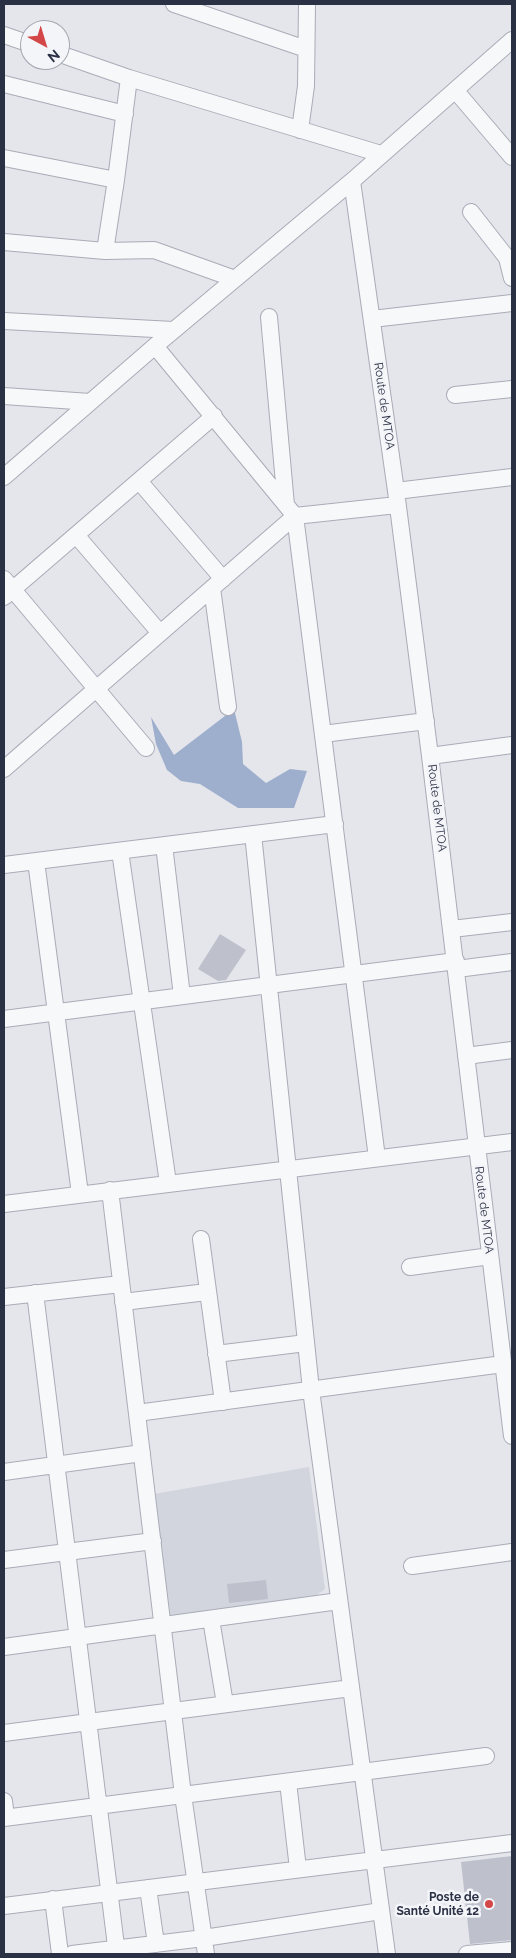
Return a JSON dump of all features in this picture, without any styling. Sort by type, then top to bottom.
[{"type":"street","points":[[174,4],[306,48]]},
{"type":"street","points":[[300,130],[306,86],[307,4]]},
{"type":"street","points":[[4,35],[20,41]]},
{"type":"street","points":[[4,477],[173,330],[352,181],[512,40]]},
{"type":"street","points":[[70,57],[129,78],[381,154]]},
{"type":"street","points":[[105,250],[129,78]]},
{"type":"street","points":[[4,84],[125,114]]},
{"type":"street","points":[[455,90],[512,157]]},
{"type":"street","points":[[4,158],[116,180]]},
{"type":"street","name":"Route de MTOA","points":[[352,181],[397,498],[426,722],[490,1256],[504,1308],[503,1364],[512,1436]]},
{"type":"street","points":[[471,212],[510,256],[512,278]]},
{"type":"street","points":[[4,242],[105,250],[154,250],[235,279]]},
{"type":"street","points":[[372,319],[512,303]]},
{"type":"street","points":[[268,317],[291,510],[335,824],[377,1158]]},
{"type":"street","points":[[4,321],[173,330]]},
{"type":"street","points":[[155,346],[291,510]]},
{"type":"street","points":[[455,395],[512,389]]},
{"type":"street","points":[[4,396],[90,402]]},
{"type":"street","points":[[146,748],[96,688],[7,588],[76,535],[214,416]]},
{"type":"street","points":[[4,769],[218,583],[291,510],[397,498],[512,476]]},
{"type":"street","points":[[139,481],[218,583],[228,707]]},
{"type":"street","points":[[76,535],[160,633]]},
{"type":"street","points":[[323,734],[426,722]]},
{"type":"street","points":[[430,756],[512,746]]},
{"type":"street","points":[[4,865],[335,824]]},
{"type":"street","points":[[253,834],[311,1390],[387,1954]]},
{"type":"street","points":[[164,845],[182,996]]},
{"type":"street","points":[[120,851],[168,1183]]},
{"type":"street","points":[[36,861],[80,1194]]},
{"type":"street","points":[[452,929],[512,922]]},
{"type":"street","points":[[4,1019],[354,974],[512,962]]},
{"type":"street","points":[[466,1056],[512,1050]]},
{"type":"street","points":[[4,1204],[512,1142]]},
{"type":"street","points":[[110,1190],[183,1795],[206,1954]]},
{"type":"street","points":[[201,1239],[223,1402]]},
{"type":"street","points":[[410,1267],[490,1256]]},
{"type":"street","points":[[4,1297],[121,1284]]},
{"type":"street","points":[[124,1302],[207,1292]]},
{"type":"street","points":[[35,1293],[116,1952]]},
{"type":"street","points":[[216,1354],[306,1343]]},
{"type":"street","points":[[137,1413],[503,1364]]},
{"type":"street","points":[[4,1472],[142,1454]]},
{"type":"street","points":[[4,1560],[153,1541]]},
{"type":"street","points":[[412,1566],[512,1552]]},
{"type":"street","points":[[4,1647],[340,1601]]},
{"type":"street","points":[[211,1619],[225,1704]]},
{"type":"street","points":[[4,1733],[351,1688]]},
{"type":"street","points":[[5,1812],[98,1806],[486,1756]]},
{"type":"street","points":[[288,1782],[298,1870]]},
{"type":"street","points":[[4,1906],[512,1843]]},
{"type":"street","points":[[148,1888],[156,1944]]},
{"type":"street","points":[[53,1899],[60,1954]]},
{"type":"street","points":[[72,1954],[116,1952],[156,1944],[381,1911]]},
{"type":"street","points":[[467,1954],[502,1952]]},
{"type":"shaded area","points":[[309,1467],[325,1589],[310,1600],[171,1620],[154,1494]]},
{"type":"water","points":[[234,709],[242,742],[243,764],[266,783],[290,769],[307,771],[294,808],[238,808],[200,784],[181,781],[167,770],[156,744],[151,717],[174,755]]},
{"type":"building","points":[[220,934],[246,950],[226,980],[218,981],[198,969]]},
{"type":"building","points":[[266,1580],[268,1599],[229,1603],[227,1584]]},
{"type":"building","name":"Poste de Santé Unité 12","points":[[512,1856],[512,1940],[470,1944],[461,1862]]},
{"type":"place","name":"Poste de Santé Unité 12","points":[[489,1904]]}]
